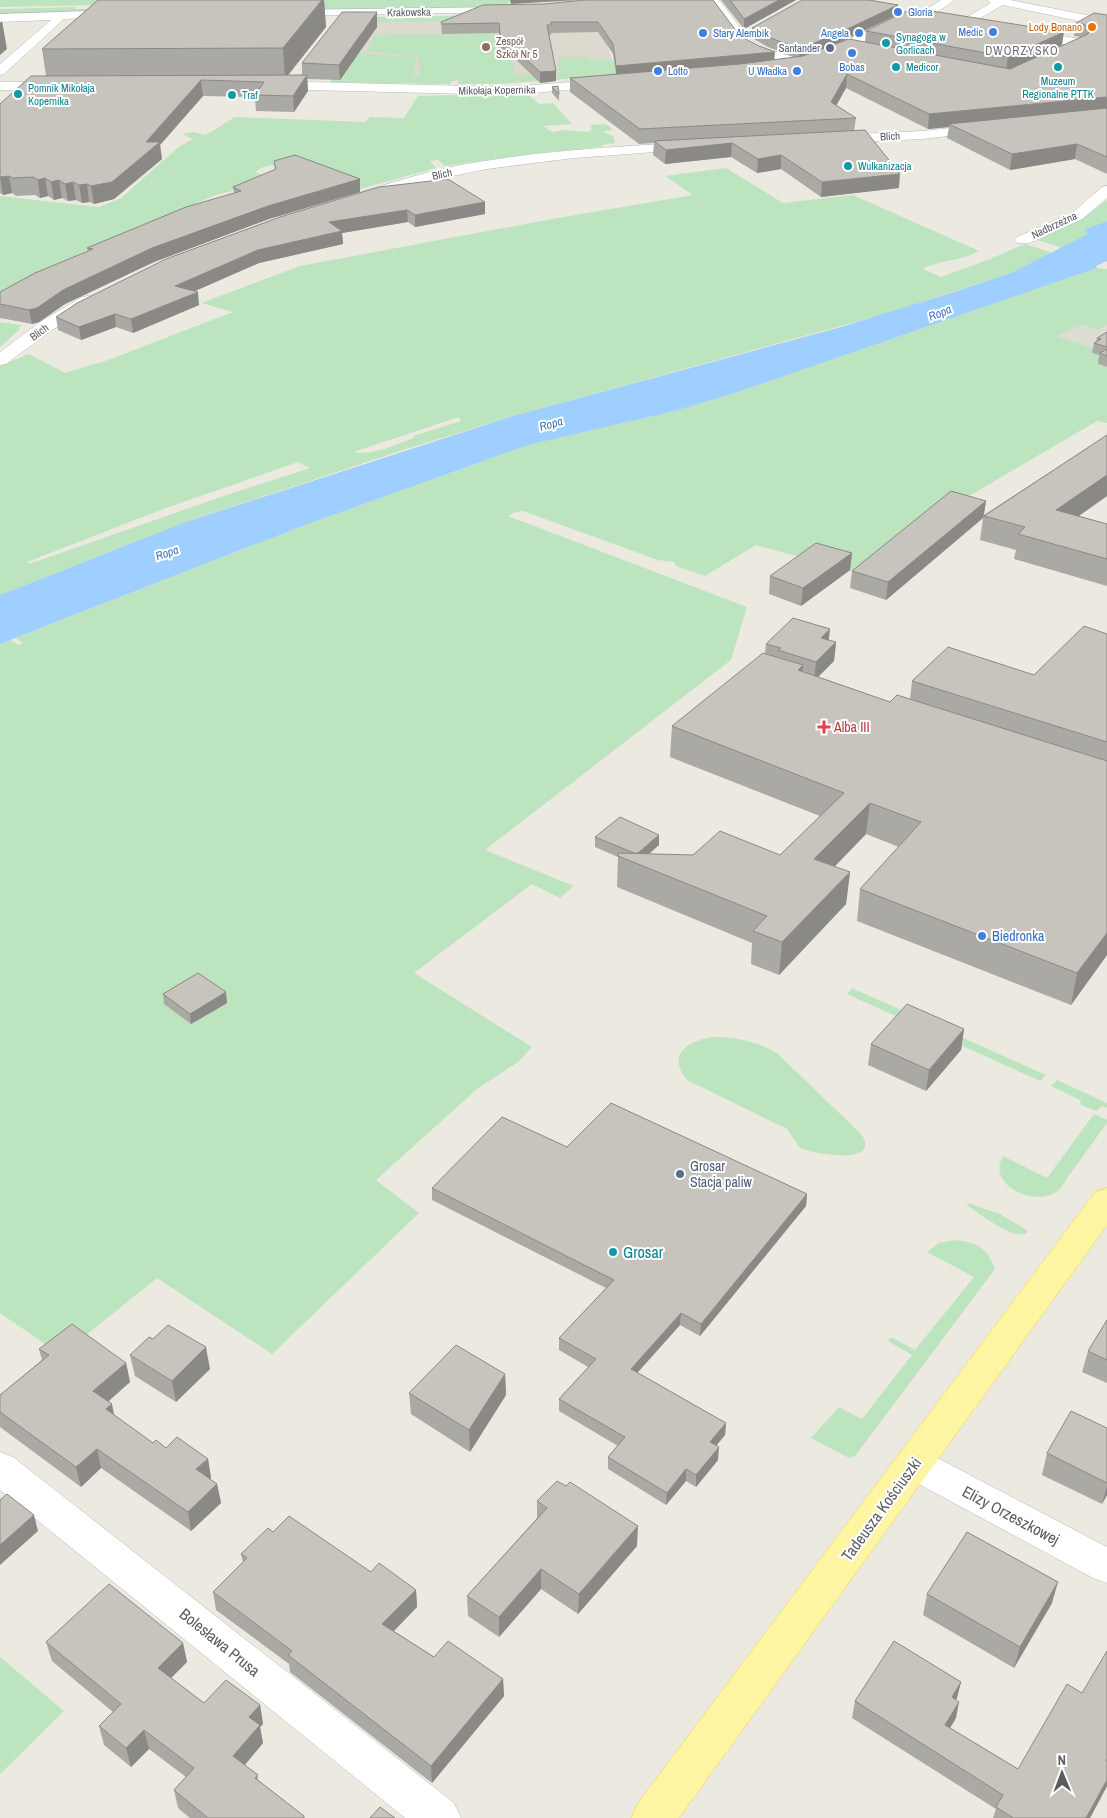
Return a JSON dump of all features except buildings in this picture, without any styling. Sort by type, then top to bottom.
[{"type":"main road","name":"Tadeusza Kościuszki","points":[[653,1818],[1107,1200]]},
{"type":"street","points":[[712,0],[745,34],[744,42],[763,52],[802,64]]},
{"type":"street","points":[[1042,0],[1079,6],[1097,27]]},
{"type":"street","points":[[924,16],[955,4],[1097,27]]},
{"type":"street","name":"Krakowska","points":[[273,13],[341,18],[514,9]]},
{"type":"street","points":[[770,68],[802,64],[847,46],[908,15],[924,16],[988,10],[1097,27]]},
{"type":"street","points":[[988,10],[997,18]]},
{"type":"street","points":[[0,18],[132,14]]},
{"type":"street","points":[[0,71],[58,20],[59,16]]},
{"type":"street","points":[[1014,32],[1097,27]]},
{"type":"street","points":[[1060,53],[1097,27]]},
{"type":"street","points":[[847,46],[870,51]]},
{"type":"street","points":[[290,85],[300,72]]},
{"type":"street","name":"Mikołaja Kopernika","points":[[251,85],[510,91],[626,82]]},
{"type":"street","points":[[0,86],[68,86]]},
{"type":"street","name":"Blich","points":[[823,140],[923,135],[998,127]]},
{"type":"street","name":"Blich","points":[[354,199],[424,177],[484,166],[572,155],[705,146]]},
{"type":"street","name":"Nadbrzeżna","points":[[1023,240],[1077,216],[1107,190]]},
{"type":"street","name":"Blich","points":[[0,360],[46,326],[103,294]]},
{"type":"street","name":"Elizy Orzeszkowej","points":[[914,1464],[1107,1566]]},
{"type":"street","name":"Bolesława Prusa","points":[[0,1468],[439,1818]]},
{"type":"shaded area","name":"Zespół Szkół Nr 5","points":[[367,17],[579,17],[602,32],[618,75],[499,84],[457,84],[458,81],[452,81],[450,84],[330,82],[351,52],[360,52],[366,43]]},
{"type":"shaded area","points":[[1082,325],[1098,330],[1107,325],[1107,367],[1095,363],[1105,359],[1090,353],[1090,349],[1056,336]]},
{"type":"green space","points":[[0,0],[512,0],[503,7],[0,15],[0,9],[75,7],[76,9],[99,9],[101,5],[0,7]]},
{"type":"green space","points":[[507,15],[505,21],[364,22],[367,17]]},
{"type":"green space","points":[[494,33],[495,58],[512,58],[514,75],[559,75],[558,57],[588,57],[589,60],[613,60],[618,75],[499,84],[457,84],[459,81],[474,76],[452,81],[450,84],[330,82],[352,52],[416,58],[413,76],[420,76],[419,57],[366,51],[374,35]]},
{"type":"green space","points":[[526,93],[539,104],[553,103],[572,124],[543,126],[552,132],[565,130],[589,132],[592,129],[590,125],[605,124],[612,130],[603,132],[613,136],[615,143],[602,145],[601,147],[445,166],[438,160],[430,161],[436,168],[360,189],[271,165],[255,172],[262,175],[241,184],[232,191],[213,196],[153,222],[143,224],[0,291],[0,196],[99,207],[121,198],[180,146],[193,139],[182,134],[193,132],[206,135],[235,117],[365,122],[370,117],[404,118],[418,96]]},
{"type":"green space","points":[[726,168],[783,203],[853,195],[979,251],[965,257],[922,269],[941,277],[1025,244],[1053,253],[1013,272],[888,313],[513,416],[406,449],[183,523],[0,595],[0,366],[29,354],[65,373],[108,360],[233,312],[201,303],[300,266],[693,195],[665,176]],"holes":[[[459,417],[461,421],[413,436],[414,438],[391,447],[376,451],[353,452]],[[298,462],[310,468],[29,564],[27,562],[166,508]]]},
{"type":"green space","points":[[1107,200],[1107,221],[1085,230],[1088,234],[1062,248],[1034,239],[1086,216]]},
{"type":"green space","points":[[1097,268],[1107,269],[1107,325],[1098,330],[1082,325],[1057,336],[1093,348],[1091,349],[1095,350],[1091,353],[1106,358],[1096,363],[1107,367],[1107,423],[1097,421],[952,506],[866,575],[756,545],[705,576],[676,566],[674,562],[658,560],[523,511],[515,512],[508,516],[747,607],[731,660],[485,850],[574,886],[560,898],[532,884],[414,973],[532,1047],[518,1062],[477,1089],[376,1180],[419,1213],[272,1354],[157,1278],[61,1355],[0,1313],[0,644],[10,640],[19,645],[23,643],[16,638],[305,525],[528,445],[675,411],[741,391]]},
{"type":"green space","points":[[0,322],[22,325],[0,347]]},
{"type":"green space","points":[[852,988],[1046,1075],[1040,1081],[847,994]]},
{"type":"green space","points":[[711,1037],[755,1043],[779,1055],[862,1135],[865,1145],[862,1151],[854,1154],[830,1155],[800,1148],[787,1129],[687,1080],[681,1071],[679,1063],[682,1051],[694,1042]]},
{"type":"green space","points":[[1057,1080],[1107,1103],[1107,1108],[1102,1106],[1096,1111],[1081,1105],[1080,1100],[1051,1086]]},
{"type":"green space","points":[[1094,1114],[1107,1120],[1107,1123],[1058,1191],[1047,1196],[1036,1197],[1025,1195],[1006,1184],[1001,1176],[999,1166],[1003,1156],[1047,1178]]},
{"type":"green space","points":[[968,1203],[1000,1214],[1027,1230],[1027,1233],[1021,1234],[1005,1230],[979,1214],[967,1205]]},
{"type":"green space","points":[[954,1240],[969,1242],[980,1247],[988,1255],[995,1269],[855,1456],[849,1458],[811,1438],[839,1407],[862,1419],[912,1355],[888,1341],[891,1337],[915,1350],[974,1277],[927,1252],[939,1243]]},
{"type":"green space","points":[[0,1657],[64,1711],[0,1774]]},
{"type":"water","name":"Ropa","points":[[1107,221],[1107,261],[1096,266],[1097,268],[741,391],[675,411],[528,445],[305,525],[0,644],[0,595],[183,523],[513,416],[841,327],[954,292],[1013,272],[1088,234],[1084,230]]},
{"type":"place","name":"Gloria","points":[[898,12]]},
{"type":"place","name":"Lody Bonano","points":[[1092,27]]},
{"type":"place","name":"Medic","points":[[993,32]]},
{"type":"place","name":"Stary Alembik","points":[[703,33]]},
{"type":"place","name":"Angela","points":[[859,33]]},
{"type":"place","name":"Synagoga w Gorlicach","points":[[886,43]]},
{"type":"place","name":"Zespół Szkół Nr 5","points":[[486,47]]},
{"type":"place","name":"Santander","points":[[830,48]]},
{"type":"place","name":"Bobas","points":[[852,53]]},
{"type":"place","name":"Medicor","points":[[896,67]]},
{"type":"place","name":"Muzeum Regionalne PTTK","points":[[1058,67]]},
{"type":"place","name":"Lotto","points":[[658,71]]},
{"type":"place","name":"U Władka","points":[[797,71]]},
{"type":"place","name":"Pomnik Mikołaja Kopernika","points":[[18,94]]},
{"type":"place","name":"Traf","points":[[232,95]]},
{"type":"place","name":"Wulkanizacja","points":[[848,166]]},
{"type":"place","name":"Alba III","points":[[824,727]]},
{"type":"place","name":"Biedronka","points":[[982,936]]},
{"type":"place","name":"Grosar Stacja paliw","points":[[680,1174]]},
{"type":"place","name":"Grosar","points":[[613,1252]]},
{"type":"district","name":"DWORZYSKO","points":[[1022,51]]}]
